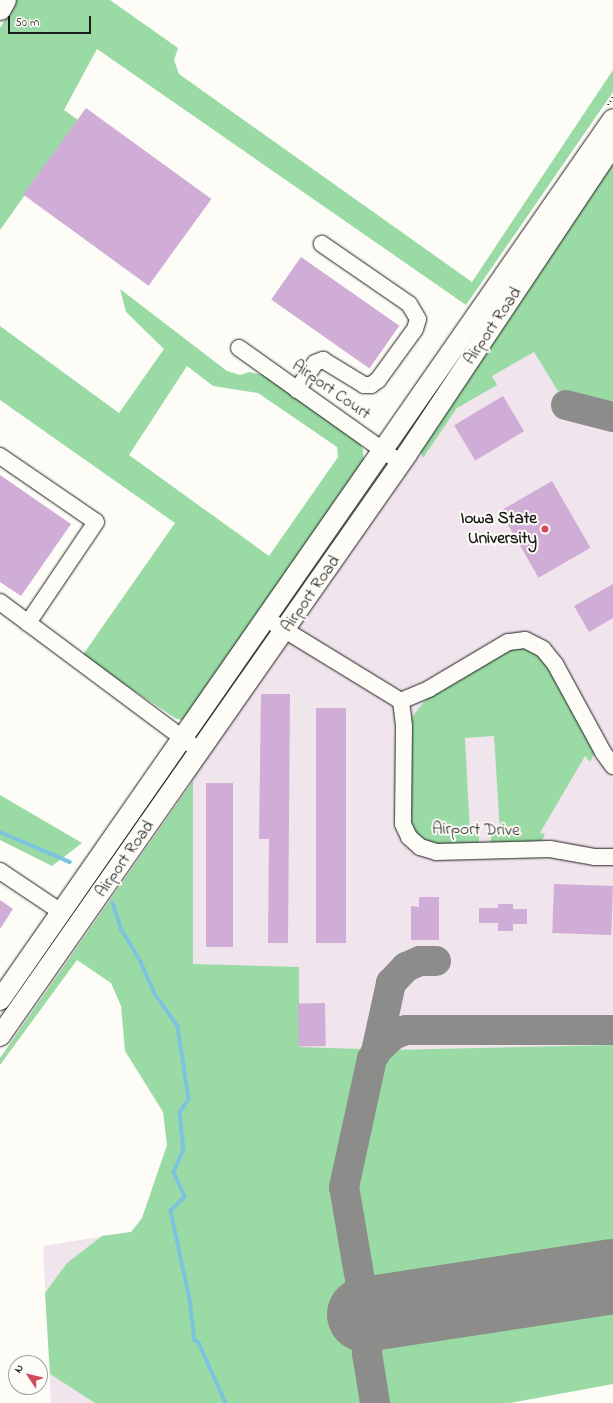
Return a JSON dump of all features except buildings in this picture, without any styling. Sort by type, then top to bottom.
[{"type":"highway","points":[[0,9],[5,0]]},
{"type":"main road","name":"Airport Road","points":[[2,994],[267,619],[613,118]]},
{"type":"main road","name":"Airport Road","points":[[0,1036],[401,464],[613,145]]},
{"type":"street","points":[[297,390],[316,362],[323,360],[364,385],[371,385],[378,380],[415,329],[418,319],[409,304],[322,244]]},
{"type":"street","name":"Airport Court","points":[[239,348],[401,464]]},
{"type":"street","points":[[0,456],[96,522],[28,623]]},
{"type":"street","points":[[0,602],[200,751]]},
{"type":"street","points":[[267,619],[401,701],[429,689],[508,642],[525,640],[543,649],[556,664],[602,752],[613,766]]},
{"type":"street","name":"Airport Drive","points":[[401,701],[404,727],[403,824],[409,837],[420,847],[436,852],[550,849],[595,857],[613,857]]},
{"type":"street","points":[[0,871],[61,912]]},
{"type":"street","points":[[2,994],[22,1005]]},
{"type":"shaded area","points":[[613,156],[613,1372],[417,1403],[51,1403],[43,1246],[197,1221],[141,858],[193,781],[189,778]]},
{"type":"green space","points":[[16,0],[110,0],[178,48],[174,60],[179,74],[472,282],[613,70],[613,92],[466,305],[97,49],[64,110],[78,120],[0,230],[0,28]]},
{"type":"green space","points":[[613,156],[613,406],[558,391],[534,352],[492,376],[497,385],[457,408],[423,458],[420,450]]},
{"type":"green space","points":[[120,289],[227,371],[240,375],[249,372],[267,376],[358,441],[363,449],[364,465],[184,721],[175,718],[82,656],[175,523],[0,400],[0,326],[119,413],[164,349],[126,312]],"holes":[[[187,366],[213,386],[258,393],[337,447],[338,457],[269,556],[129,455]]]},
{"type":"green space","points":[[523,647],[542,657],[596,751],[590,762],[585,756],[540,833],[545,834],[540,845],[491,845],[491,832],[500,831],[494,736],[465,738],[470,833],[479,833],[479,845],[425,845],[408,824],[409,731],[412,717],[427,698],[509,650]]},
{"type":"green space","points":[[193,781],[193,964],[299,967],[299,1047],[361,1049],[332,1189],[362,1403],[95,1403],[50,1374],[45,1293],[67,1263],[102,1236],[131,1232],[142,1218],[167,1145],[163,1112],[125,1051],[121,1006],[111,983],[77,960],[0,1065],[0,1058]]},
{"type":"green space","points":[[0,795],[82,843],[52,866],[0,840]]},
{"type":"green space","points":[[613,1045],[613,1257],[377,1294],[367,1276],[352,1188],[380,1065],[391,1050]]},
{"type":"green space","points":[[613,1295],[613,1384],[510,1403],[382,1403],[373,1349],[377,1332]]},
{"type":"waterway","points":[[0,832],[70,862]]},
{"type":"waterway","points":[[113,903],[122,930],[141,962],[156,995],[178,1027],[189,1099],[180,1113],[184,1149],[174,1172],[185,1197],[171,1211],[190,1300],[195,1340],[199,1343],[226,1403]]},
{"type":"taxiway","points":[[566,405],[613,417]]},
{"type":"taxiway","points":[[376,1052],[391,983],[406,967],[420,961],[436,961]]},
{"type":"taxiway","points":[[375,1403],[367,1353],[368,1341],[372,1331],[389,1310],[374,1301],[361,1286],[344,1187],[372,1059],[377,1050],[393,1035],[406,1030],[613,1030]]},
{"type":"runway","points":[[364,1314],[613,1276]]},
{"type":"place","name":"Iowa State University","points":[[545,529]]}]
